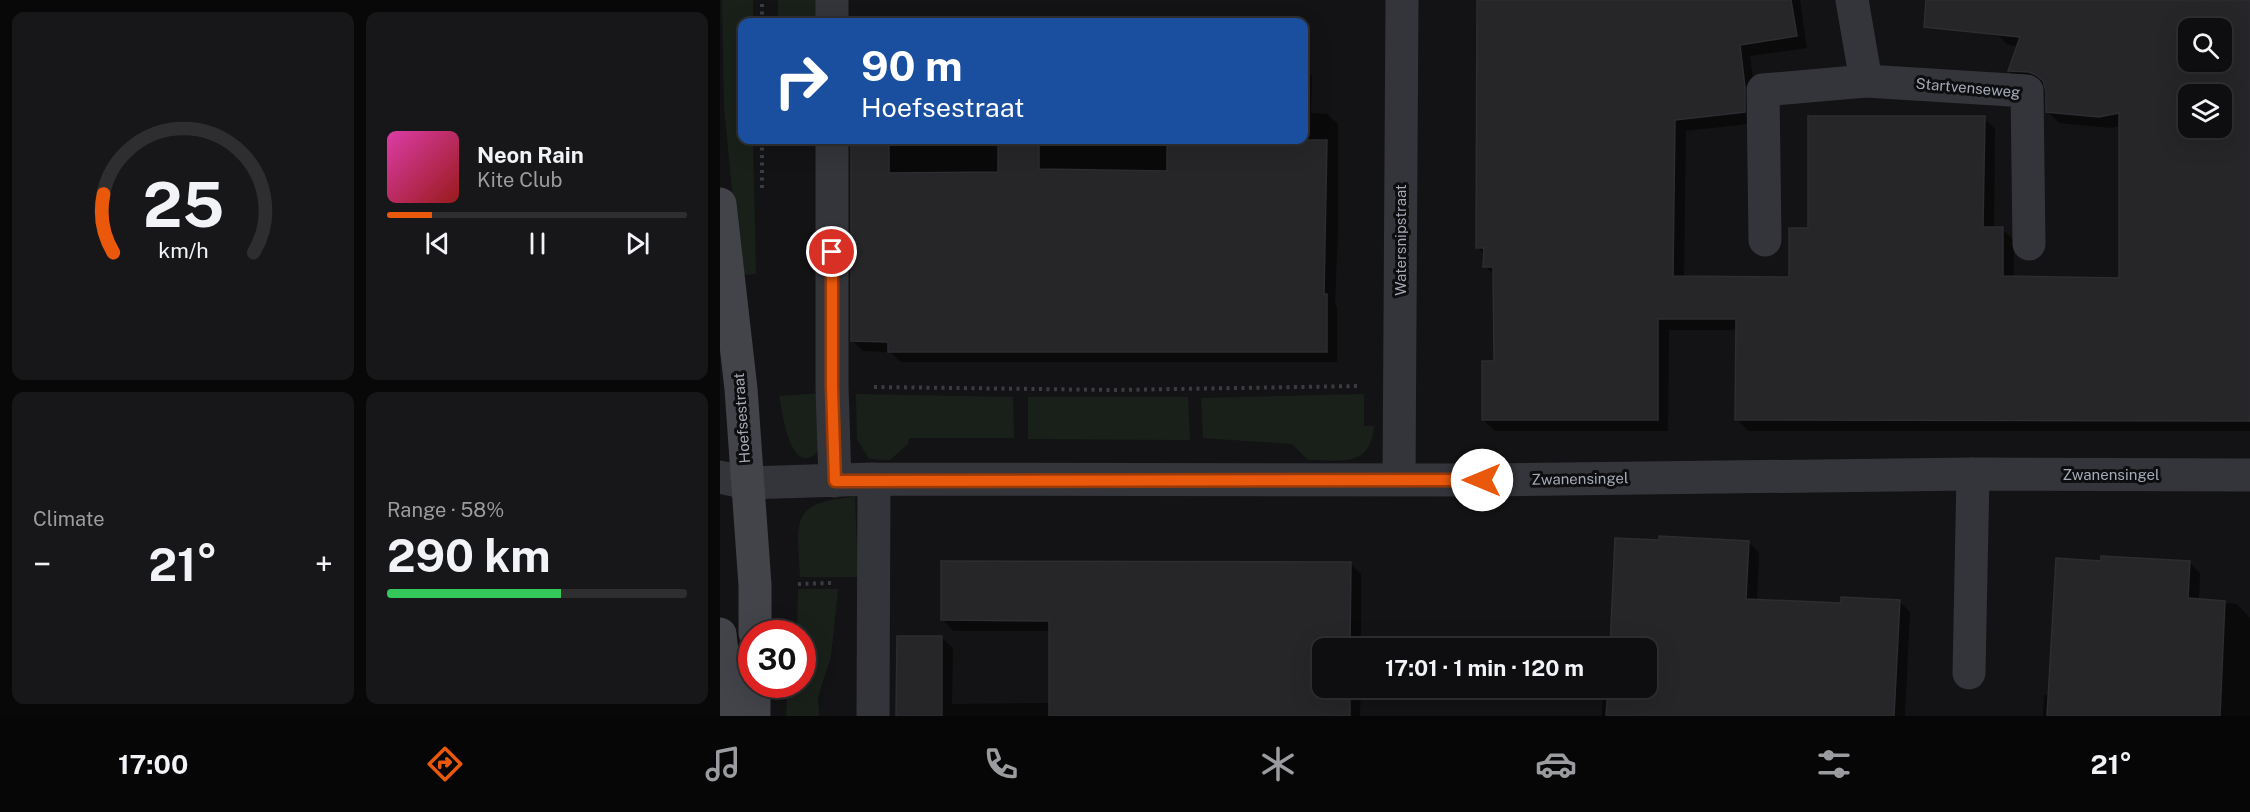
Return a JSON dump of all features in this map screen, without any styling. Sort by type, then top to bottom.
[{"type":"street","points":[[832,0],[832,18]]},
{"type":"street","name":"Watersnipstraat","points":[[1399,480],[1402,0]]},
{"type":"street","points":[[1852,0],[1866,81]]},
{"type":"street","name":"Startvenseweg","points":[[1765,240],[1763,90],[1866,81],[2027,91],[2029,244]]},
{"type":"street","points":[[832,144],[832,387],[835,481]]},
{"type":"street","name":"Hoefsestraat","points":[[720,204],[733,309],[733,480],[755,585],[756,620]]},
{"type":"street","points":[[1969,673],[1973,474]]},
{"type":"street","name":"Zwanensingel","points":[[733,480],[1399,480],[1973,474],[2250,475]]},
{"type":"street","points":[[873,716],[874,479]]},
{"type":"street","points":[[720,634],[729,716]]},
{"type":"street","points":[[754,698],[754,716]]},
{"type":"path","points":[[762,0],[762,18]]},
{"type":"path","points":[[832,387],[1116,390],[1400,385]]},
{"type":"shaded area","points":[[722,0],[753,0],[753,18],[738,18],[738,144],[753,144],[756,274],[740,275],[724,106]]},
{"type":"shaded area","points":[[778,0],[821,0],[821,18],[778,18]]},
{"type":"shaded area","points":[[822,393],[823,427],[820,447],[811,457],[802,457],[796,452],[787,434],[779,396]]},
{"type":"shaded area","points":[[856,394],[1013,397],[1014,438],[909,438],[908,444],[890,460],[869,459],[857,439]]},
{"type":"shaded area","points":[[1364,394],[1364,426],[1374,426],[1372,440],[1367,449],[1352,459],[1308,460],[1292,444],[1203,438],[1201,398]]},
{"type":"shaded area","points":[[1028,397],[1188,397],[1190,440],[1028,439]]},
{"type":"shaded area","points":[[855,497],[858,577],[800,577],[798,542],[802,518],[808,510],[818,504]]},
{"type":"shaded area","points":[[798,589],[838,589],[831,657],[818,697],[819,716],[786,716],[787,698],[816,698],[816,620],[797,620]]},
{"type":"building","points":[[1477,0],[1791,0],[1797,36],[1740,45],[1745,87],[1745,112],[1675,120],[1673,276],[1789,277],[1789,228],[1808,228],[1808,116],[1985,116],[1983,227],[2003,227],[2003,276],[2119,278],[2119,113],[2099,117],[2046,112],[2046,91],[2043,81],[2029,72],[2008,71],[2020,37],[1924,27],[1926,0],[2250,0],[2250,421],[1735,420],[1736,319],[1658,319],[1658,420],[1482,420],[1482,361],[1494,361],[1493,267],[1483,267],[1484,248],[1476,248]]},
{"type":"building","points":[[1308,140],[1327,140],[1324,294],[1327,294],[1327,352],[888,352],[888,342],[851,341],[851,144],[889,144],[889,173],[998,172],[998,144],[1039,144],[1039,169],[1167,171],[1167,144],[1308,144]]},
{"type":"building","points":[[1659,536],[1749,541],[1746,599],[1841,603],[1841,597],[1900,600],[1894,716],[1606,716],[1607,698],[1657,698],[1657,638],[1610,638],[1615,538],[1659,540]]},
{"type":"building","points":[[2101,556],[2190,561],[2188,598],[2225,601],[2220,716],[2047,716],[2056,558],[2101,561]]},
{"type":"building","points":[[941,561],[1351,562],[1350,638],[1312,638],[1312,698],[1350,698],[1350,716],[1049,716],[1049,621],[941,620]]},
{"type":"building","points":[[897,636],[942,636],[942,716],[896,716]]},
{"type":"route","points":[[832,252],[835,481],[874,479],[1482,480]]}]
